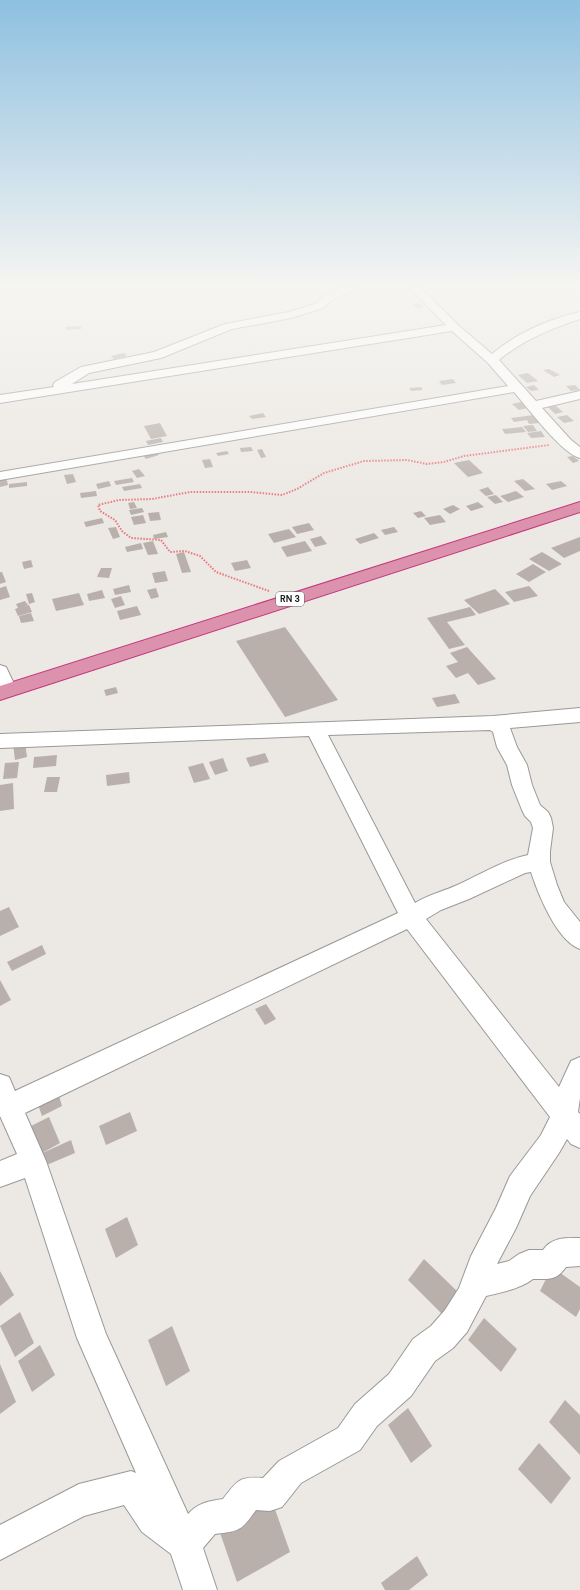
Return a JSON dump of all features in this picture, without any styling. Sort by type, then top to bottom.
[{"type":"highway","name":"RN 3","points":[[4,692],[580,507]]},
{"type":"street","points":[[0,396],[51,387],[68,382],[85,370],[122,362]]},
{"type":"street","points":[[0,399],[232,362]]},
{"type":"street","points":[[494,362],[566,443],[580,454]]},
{"type":"street","points":[[0,476],[295,424],[516,388]]},
{"type":"street","points":[[533,406],[580,395]]},
{"type":"street","points":[[0,671],[4,692]]},
{"type":"street","points":[[0,741],[493,723],[580,715]]},
{"type":"street","points":[[493,723],[501,728],[507,747],[517,765],[522,785],[532,810],[541,818],[542,828],[539,862],[550,897],[556,908],[580,939]]},
{"type":"street","points":[[315,729],[411,917],[573,1125]]},
{"type":"street","points":[[200,1590],[184,1543],[92,1338],[33,1161],[5,1097],[411,917],[433,903],[461,893],[522,865],[539,862]]},
{"type":"street","points":[[573,1125],[566,1101],[580,1069]]},
{"type":"street","points":[[184,1543],[207,1518],[232,1515],[248,1493],[270,1495],[290,1472],[349,1439],[366,1415],[400,1385],[424,1350],[442,1337],[456,1321],[471,1296],[481,1266],[506,1218],[520,1186],[550,1144],[573,1125]]},
{"type":"street","points":[[0,1174],[33,1161]]},
{"type":"street","points":[[476,1284],[516,1274],[529,1264],[550,1265],[558,1253],[580,1252]]},
{"type":"street","points":[[0,1543],[79,1501],[131,1487],[154,1520],[184,1543]]},
{"type":"path","points":[[285,601],[267,590],[216,572],[200,556],[186,551],[170,552],[161,540],[131,538],[122,531],[115,520],[100,512],[98,505],[119,500],[152,499],[190,492],[252,492],[282,495],[297,489],[324,473],[364,461],[407,460],[427,464],[444,462],[464,456],[566,443]]},
{"type":"building","points":[[549,369],[560,375],[554,377],[543,370]]},
{"type":"building","points":[[528,373],[538,381],[527,383],[518,375]]},
{"type":"building","points":[[453,379],[456,383],[442,385],[439,381]]},
{"type":"building","points":[[534,385],[539,390],[531,391],[526,387]]},
{"type":"building","points":[[575,385],[580,390],[571,391],[566,386]]},
{"type":"building","points":[[421,387],[423,390],[411,391],[409,388]]},
{"type":"building","points":[[521,402],[528,408],[519,410],[512,404]]},
{"type":"building","points":[[556,406],[563,412],[555,414],[548,407]]},
{"type":"building","points":[[263,413],[266,417],[252,419],[249,416]]},
{"type":"building","points":[[534,415],[539,423],[529,424],[527,420],[514,422],[511,418]]},
{"type":"building","points":[[567,415],[574,421],[564,423],[557,417]]},
{"type":"building","points":[[160,423],[167,436],[151,439],[144,426]]},
{"type":"building","points":[[533,425],[537,431],[528,432],[523,426]]},
{"type":"building","points":[[522,427],[526,432],[505,434],[502,429]]},
{"type":"building","points":[[541,431],[545,437],[531,438],[527,433]]},
{"type":"building","points":[[161,438],[163,442],[148,445],[146,441]]},
{"type":"building","points":[[251,447],[253,451],[241,452],[240,448]]},
{"type":"building","points":[[262,449],[266,457],[261,458],[257,450]]},
{"type":"building","points":[[227,451],[229,454],[218,456],[216,453]]},
{"type":"building","points":[[157,452],[159,455],[146,459],[143,455]]},
{"type":"building","points":[[573,456],[579,461],[573,463],[567,457]]},
{"type":"building","points":[[210,459],[213,467],[205,468],[202,460]]},
{"type":"building","points":[[469,460],[483,473],[468,477],[454,463]]},
{"type":"building","points":[[139,469],[145,476],[137,478],[132,471]]},
{"type":"building","points":[[73,474],[76,482],[67,484],[64,475]]},
{"type":"building","points":[[6,477],[8,485],[0,487],[0,478]]},
{"type":"building","points":[[132,478],[134,482],[116,485],[114,481]]},
{"type":"building","points":[[523,479],[535,489],[525,491],[514,481]]},
{"type":"building","points":[[109,481],[111,486],[98,489],[96,484]]},
{"type":"building","points":[[561,481],[567,486],[552,490],[546,484]]},
{"type":"building","points":[[27,482],[27,486],[9,488],[9,484]]},
{"type":"building","points":[[140,484],[142,488],[124,491],[122,487]]},
{"type":"building","points":[[488,487],[494,494],[486,496],[479,490]]},
{"type":"building","points":[[96,491],[97,496],[81,498],[80,493]]},
{"type":"building","points":[[516,491],[524,497],[508,502],[500,496]]},
{"type":"building","points":[[496,495],[503,502],[495,504],[487,497]]},
{"type":"building","points":[[134,502],[137,508],[130,509],[128,503]]},
{"type":"building","points":[[478,502],[484,507],[471,511],[466,506]]},
{"type":"building","points":[[453,505],[460,509],[450,514],[443,509]]},
{"type":"building","points":[[142,508],[144,512],[131,515],[129,510]]},
{"type":"building","points":[[421,511],[426,516],[418,518],[413,513]]},
{"type":"building","points":[[159,512],[161,520],[150,521],[148,513]]},
{"type":"building","points":[[143,515],[146,523],[134,525],[131,517]]},
{"type":"building","points":[[440,515],[446,522],[430,525],[424,518]]},
{"type":"building","points":[[102,518],[104,523],[86,527],[84,522]]},
{"type":"building","points":[[309,523],[314,530],[297,534],[292,527]]},
{"type":"building","points":[[116,527],[120,537],[113,539],[108,528]]},
{"type":"building","points":[[394,527],[398,532],[385,535],[381,530]]},
{"type":"building","points":[[289,529],[296,537],[274,543],[268,534]]},
{"type":"building","points":[[166,532],[168,537],[154,539],[153,535]]},
{"type":"building","points":[[374,533],[379,538],[360,544],[355,539]]},
{"type":"building","points":[[321,536],[327,544],[315,547],[310,539]]},
{"type":"building","points":[[580,537],[580,551],[564,558],[551,548]]},
{"type":"building","points":[[153,541],[158,554],[148,555],[143,543]]},
{"type":"building","points":[[305,541],[312,551],[287,557],[281,547]]},
{"type":"building","points":[[141,543],[143,549],[127,552],[125,547]]},
{"type":"building","points":[[184,552],[191,572],[182,573],[176,554]]},
{"type":"building","points":[[542,552],[562,564],[549,571],[529,559]]},
{"type":"building","points":[[31,560],[33,567],[24,569],[22,562]]},
{"type":"building","points":[[247,560],[251,568],[235,571],[231,563]]},
{"type":"building","points":[[533,564],[546,572],[529,582],[516,574]]},
{"type":"building","points":[[101,568],[112,568],[109,578],[97,577]]},
{"type":"building","points":[[165,571],[168,581],[155,583],[152,573]]},
{"type":"building","points":[[0,572],[2,572],[6,582],[0,584]]},
{"type":"building","points":[[129,585],[131,592],[115,595],[113,589]]},
{"type":"building","points":[[6,586],[10,597],[0,600],[0,588]]},
{"type":"building","points":[[529,586],[538,596],[514,602],[505,592]]},
{"type":"building","points":[[156,588],[159,597],[151,599],[147,590]]},
{"type":"building","points":[[495,589],[510,604],[479,614],[464,600]]},
{"type":"building","points":[[102,590],[105,598],[89,601],[87,594]]},
{"type":"building","points":[[32,593],[35,602],[29,604],[26,594]]},
{"type":"building","points":[[79,593],[84,605],[56,611],[52,599]]},
{"type":"building","points":[[121,596],[125,605],[115,608],[111,599]]},
{"type":"building","points":[[25,601],[28,605],[22,607],[29,605],[32,612],[18,616],[15,609],[18,608],[16,604]]},
{"type":"building","points":[[137,606],[141,615],[120,620],[117,611]]},
{"type":"building","points":[[470,607],[476,615],[447,622],[465,645],[449,649],[427,618]]},
{"type":"building","points":[[31,613],[34,621],[21,623],[19,616]]},
{"type":"building","points":[[285,627],[338,700],[285,717],[236,641]]},
{"type":"building","points":[[467,647],[496,679],[478,685],[468,673],[456,678],[446,666],[458,662],[450,653]]},
{"type":"building","points":[[116,687],[118,693],[106,696],[104,690]]},
{"type":"building","points":[[455,694],[460,703],[437,707],[432,698]]},
{"type":"building","points":[[25,742],[27,757],[15,760],[13,744]]},
{"type":"building","points":[[265,753],[269,762],[250,767],[246,758]]},
{"type":"building","points":[[57,755],[56,766],[33,768],[34,757]]},
{"type":"building","points":[[223,758],[228,771],[215,775],[209,762]]},
{"type":"building","points":[[19,762],[17,778],[3,779],[5,763]]},
{"type":"building","points":[[203,763],[210,779],[194,783],[188,767]]},
{"type":"building","points":[[129,772],[130,783],[107,786],[106,775]]},
{"type":"building","points":[[47,777],[60,777],[57,792],[44,792]]},
{"type":"building","points":[[13,783],[14,809],[0,811],[0,785]]},
{"type":"building","points":[[9,907],[19,927],[0,936],[0,911]]},
{"type":"building","points":[[42,945],[46,954],[12,971],[7,962]]},
{"type":"building","points":[[0,980],[11,1000],[0,1006]]},
{"type":"building","points":[[266,1004],[276,1019],[265,1025],[255,1009]]},
{"type":"building","points":[[57,1089],[62,1106],[42,1116],[36,1099]]},
{"type":"building","points":[[130,1112],[137,1131],[106,1145],[99,1126]]},
{"type":"building","points":[[49,1117],[60,1143],[42,1153],[31,1126]]},
{"type":"building","points":[[71,1140],[75,1153],[42,1167],[38,1155]]},
{"type":"building","points":[[127,1217],[138,1245],[116,1258],[105,1229]]},
{"type":"building","points":[[424,1259],[460,1294],[444,1316],[408,1280]]},
{"type":"building","points":[[552,1267],[580,1287],[580,1309],[576,1317],[540,1291]]},
{"type":"building","points":[[0,1271],[14,1295],[0,1306]]},
{"type":"building","points":[[20,1312],[34,1343],[15,1357],[0,1326]]},
{"type":"building","points":[[484,1318],[517,1349],[501,1372],[468,1340]]},
{"type":"building","points":[[172,1326],[190,1371],[166,1386],[148,1340]]},
{"type":"building","points":[[40,1345],[55,1375],[32,1392],[18,1361]]},
{"type":"building","points":[[0,1364],[16,1402],[0,1414]]},
{"type":"building","points":[[565,1400],[580,1415],[580,1455],[549,1422]]},
{"type":"building","points":[[408,1408],[432,1446],[411,1463],[388,1425]]},
{"type":"building","points":[[539,1443],[571,1478],[551,1504],[518,1469]]},
{"type":"building","points":[[270,1495],[290,1552],[237,1582],[217,1524]]},
{"type":"building","points":[[417,1556],[428,1575],[409,1590],[385,1590],[381,1583]]}]
